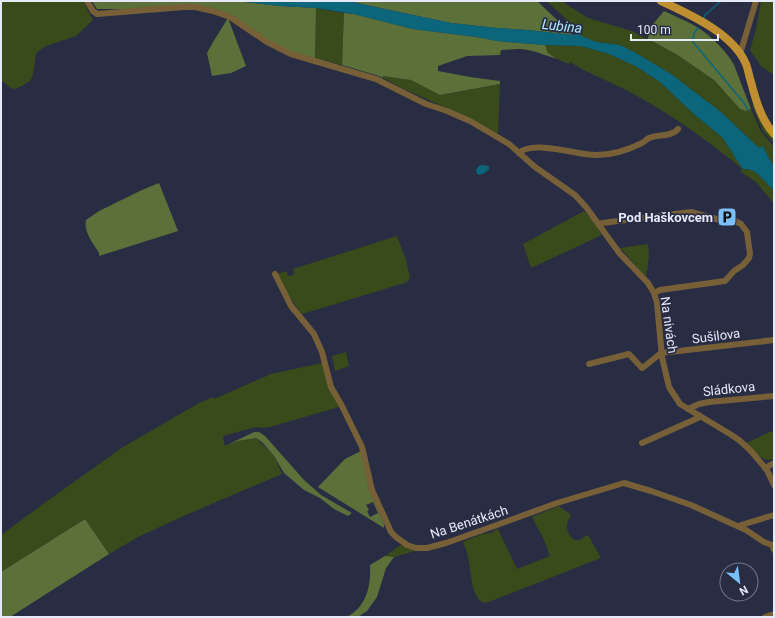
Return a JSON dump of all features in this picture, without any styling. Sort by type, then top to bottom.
[{"type":"main road","points":[[661,1],[702,21],[723,36],[740,54],[746,65],[763,118],[774,134]]},
{"type":"street","name":"Na nivách","points":[[87,1],[93,11],[97,14],[184,7],[195,7],[213,11],[230,17],[267,42],[291,54],[376,79],[426,104],[447,110],[498,136],[535,167],[575,194],[620,254],[648,283],[654,293],[657,303],[661,354],[669,387],[680,404],[730,434],[750,450],[765,468],[774,485]]},
{"type":"street","points":[[740,54],[756,1]]},
{"type":"street","points":[[519,153],[522,150],[529,148],[554,148],[595,155],[608,155],[643,143],[649,138],[674,133],[678,129]]},
{"type":"street","points":[[598,224],[691,212],[720,220],[734,221],[741,224],[747,232],[750,258],[734,271],[726,281],[660,290],[654,293]]},
{"type":"street","name":"Na Benátkách","points":[[275,274],[291,306],[314,334],[322,352],[331,387],[362,447],[372,490],[391,532],[407,545],[416,548],[427,548],[446,543],[557,503],[624,483],[691,505],[740,527],[764,542],[773,544]]},
{"type":"street","name":"Sušilova","points":[[661,354],[774,340]]},
{"type":"street","points":[[589,364],[629,354],[642,368],[661,354]]},
{"type":"street","name":"Sládkova","points":[[688,409],[699,404],[709,402],[774,396]]},
{"type":"street","name":"Sládkova","points":[[642,443],[698,418],[699,415]]},
{"type":"street","points":[[765,468],[774,463]]},
{"type":"street","points":[[740,527],[741,525],[774,515]]},
{"type":"street","points":[[765,617],[774,614]]},
{"type":"green space","points":[[1,1],[83,1],[93,20],[76,36],[46,46],[36,53],[33,75],[30,81],[16,89],[11,88],[1,80]]},
{"type":"green space","points":[[92,1],[235,1],[316,8],[315,58],[291,52],[268,40],[232,16],[197,5],[139,9],[97,9]]},
{"type":"green space","points":[[408,1],[537,1],[573,35],[451,23],[352,2],[418,2]]},
{"type":"green space","points":[[546,1],[561,1],[588,18],[632,31],[676,54],[714,80],[740,109],[746,111],[751,109],[760,130],[774,147],[774,167],[763,146],[759,148],[721,112],[671,74],[620,45],[596,42],[577,33],[563,16]]},
{"type":"green space","points":[[761,1],[774,1],[774,75],[761,66],[750,50],[756,29]]},
{"type":"green space","points":[[316,8],[344,13],[342,65],[315,58]]},
{"type":"green space","points":[[664,11],[700,29],[722,48],[734,65],[751,109],[746,111],[740,109],[714,80],[676,54],[648,39],[649,29]]},
{"type":"green space","points":[[344,13],[354,14],[413,29],[497,41],[545,45],[548,53],[557,59],[521,49],[501,50],[500,55],[467,56],[438,66],[438,71],[500,81],[500,84],[440,95],[411,80],[383,76],[383,78],[342,65]]},
{"type":"green space","points":[[228,18],[246,66],[231,73],[212,76],[207,53]]},
{"type":"green space","points":[[545,45],[581,46],[609,54],[637,67],[660,82],[695,115],[723,138],[742,168],[751,170],[767,183],[774,191],[774,204],[756,182],[741,172],[741,168],[686,126],[628,91],[570,62],[569,64],[557,59],[548,53]]},
{"type":"green space","points":[[383,76],[411,80],[441,95],[500,84],[498,134],[471,119],[404,89],[383,78]]},
{"type":"green space","points":[[752,105],[754,105],[774,139],[774,143],[763,131]]},
{"type":"green space","points":[[159,183],[178,231],[99,256],[87,233],[86,220],[99,211]]},
{"type":"green space","points":[[584,211],[602,235],[531,268],[523,244]]},
{"type":"green space","points":[[397,236],[406,260],[410,277],[407,282],[403,284],[302,314],[288,295],[277,274],[287,271],[288,276],[294,275],[293,269]]},
{"type":"green space","points":[[648,244],[649,257],[646,277],[620,248]]},
{"type":"green space","points":[[346,352],[349,366],[335,371],[332,356]]},
{"type":"green space","points":[[322,363],[339,407],[270,427],[256,427],[223,436],[225,446],[238,441],[256,438],[274,456],[282,474],[138,537],[109,554],[85,519],[1,572],[1,535],[123,447],[199,403],[213,397],[214,399],[271,374]]},
{"type":"green space","points":[[772,431],[774,434],[774,459],[770,460],[758,456],[746,443]]},
{"type":"green space","points":[[254,432],[259,432],[265,436],[304,480],[321,495],[352,513],[348,516],[334,509],[320,498],[304,490],[284,473],[274,456],[262,442],[256,438],[238,441],[225,446]]},
{"type":"green space","points":[[361,451],[369,490],[384,524],[384,528],[318,487],[345,459]],"holes":[[[373,502],[378,513],[370,517],[367,511],[369,510],[366,505]]]},
{"type":"green space","points":[[559,506],[571,515],[567,523],[570,536],[578,540],[588,535],[601,558],[486,603],[481,601],[475,593],[463,542],[482,534],[491,533],[498,529],[517,569],[550,556],[545,542],[532,517]]},
{"type":"green space","points":[[85,519],[109,554],[10,617],[1,617],[1,572]]},
{"type":"green space","points":[[401,545],[415,551],[394,557],[385,556]]},
{"type":"green space","points":[[385,556],[394,557],[386,568],[377,597],[367,611],[358,617],[347,617],[359,607],[366,595],[370,580],[370,565]]},
{"type":"water","points":[[235,1],[352,2],[451,23],[573,35],[577,33],[596,42],[620,45],[671,74],[721,112],[759,148],[763,146],[774,167],[774,191],[757,174],[751,170],[742,168],[723,138],[695,115],[660,82],[637,67],[609,54],[581,46],[497,41],[413,29],[354,14],[316,8]]},
{"type":"water","points":[[482,165],[489,166],[489,169],[482,174],[477,174],[476,170]]},
{"type":"waterway","points":[[703,20],[705,15],[721,1]]},
{"type":"waterway","points":[[698,28],[694,33],[692,39],[693,42],[744,103],[748,110]]},
{"type":"place","name":"Pod Haškovcem","points":[[727,217]]},
{"type":"water label","name":"Lubina","points":[[562,26]]}]
